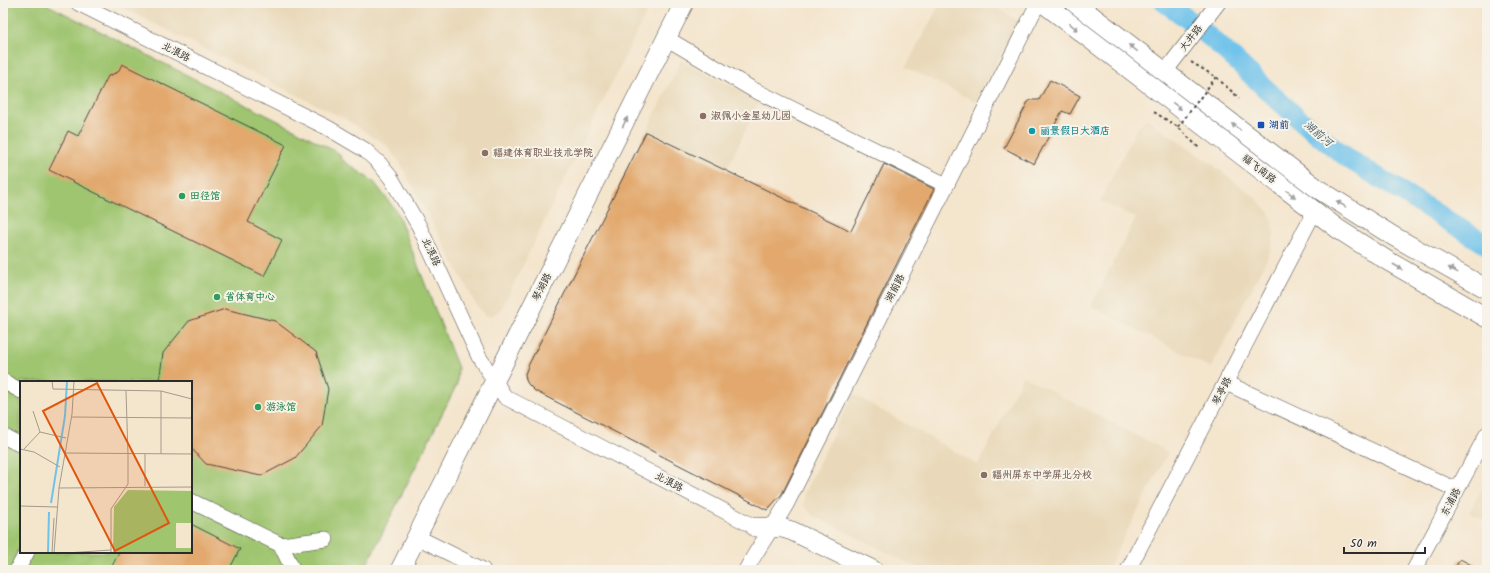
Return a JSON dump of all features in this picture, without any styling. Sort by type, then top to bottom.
[{"type":"main road","points":[[388,570],[491,377],[669,3]]},
{"type":"main road","name":"琴湖路","points":[[400,570],[491,377],[684,3]]},
{"type":"main road","name":"福飞南路","points":[[1043,3],[1314,212],[1360,245],[1487,318]]},
{"type":"main road","name":"福飞南路","points":[[1075,3],[1164,73],[1318,189],[1387,233],[1487,289]]},
{"type":"main road","name":"北浪路","points":[[766,529],[847,570]]},
{"type":"main road","name":"北浪路","points":[[766,529],[792,531],[873,570]]},
{"type":"street","name":"北浪路","points":[[78,3],[328,128],[356,144],[373,156],[391,178],[412,214],[491,377],[505,397],[766,529]]},
{"type":"street","name":"湖前路","points":[[746,570],[766,529],[791,496],[1038,3]]},
{"type":"street","name":"大井路","points":[[1164,73],[1218,3]]},
{"type":"street","points":[[666,38],[752,89],[946,185]]},
{"type":"street","name":"琴亭路","points":[[1128,570],[1314,212]]},
{"type":"street","points":[[3,382],[20,390]]},
{"type":"street","points":[[1226,383],[1457,490]]},
{"type":"street","name":"东浦路","points":[[1414,570],[1487,434]]},
{"type":"street","points":[[3,436],[20,444]]},
{"type":"street","points":[[192,501],[281,545],[326,538]]},
{"type":"street","points":[[416,537],[483,570]]},
{"type":"street","points":[[281,545],[293,570]]},
{"type":"street","points":[[17,570],[26,553]]},
{"type":"path","points":[[1191,62],[1216,77],[1239,98]]},
{"type":"path","points":[[1178,127],[1216,77]]},
{"type":"path","points":[[1154,112],[1178,127],[1199,148]]},
{"type":"shaded area","name":"福建体育职业技术学院","points":[[113,3],[651,3],[504,304],[499,311],[493,315],[486,316],[477,306],[399,161],[386,145],[345,119]]},
{"type":"shaded area","points":[[940,3],[990,3],[1018,21],[976,102],[906,67]]},
{"type":"shaded area","name":"淑佩小金星幼儿园","points":[[681,61],[760,100],[726,171],[646,132]]},
{"type":"shaded area","points":[[1147,119],[1213,165],[1254,196],[1269,213],[1272,222],[1274,232],[1269,255],[1211,368],[1091,306],[1136,218],[1100,201],[1137,128]]},
{"type":"shaded area","name":"福州屏东中学屏北分校","points":[[1023,376],[1168,452],[1107,570],[922,570],[812,515],[804,506],[804,493],[853,394],[978,465]]},
{"type":"shaded area","points":[[1487,480],[1487,522],[1469,512]]},
{"type":"green space","name":"省体育中心","points":[[3,3],[44,3],[294,129],[340,154],[341,159],[374,182],[397,212],[458,368],[457,384],[364,570],[3,570]]},
{"type":"building","name":"田径馆","points":[[122,64],[286,145],[248,222],[282,240],[264,276],[49,170],[68,131],[78,136],[108,76],[118,72]]},
{"type":"building","name":"丽景假日大酒店","points":[[1050,80],[1080,96],[1070,114],[1062,111],[1034,164],[1004,148],[1028,102],[1031,100],[1039,100]]},
{"type":"building","points":[[646,132],[851,231],[884,164],[934,189],[782,494],[767,510],[535,391],[526,380],[525,374],[529,364]]},
{"type":"building","name":"游泳馆","points":[[225,309],[275,321],[316,352],[328,389],[322,426],[295,458],[261,476],[206,464],[192,449],[192,381],[159,381],[163,353],[189,321]]},
{"type":"building","points":[[192,525],[240,549],[229,570],[110,570],[118,553],[192,553]]},
{"type":"building","points":[[1460,559],[1481,570],[1454,570]]},
{"type":"waterway","name":"湖前河","points":[[1165,3],[1206,34],[1288,110],[1341,153],[1487,245]]},
{"type":"place","name":"淑佩小金星幼儿园","points":[[703,116]]},
{"type":"place","name":"湖前","points":[[1261,125]]},
{"type":"place","name":"丽景假日大酒店","points":[[1032,131]]},
{"type":"place","name":"福建体育职业技术学院","points":[[485,153]]},
{"type":"place","name":"田径馆","points":[[182,196]]},
{"type":"place","name":"省体育中心","points":[[217,297]]},
{"type":"place","name":"游泳馆","points":[[258,407]]},
{"type":"place","name":"福州屏东中学屏北分校","points":[[984,475]]}]
